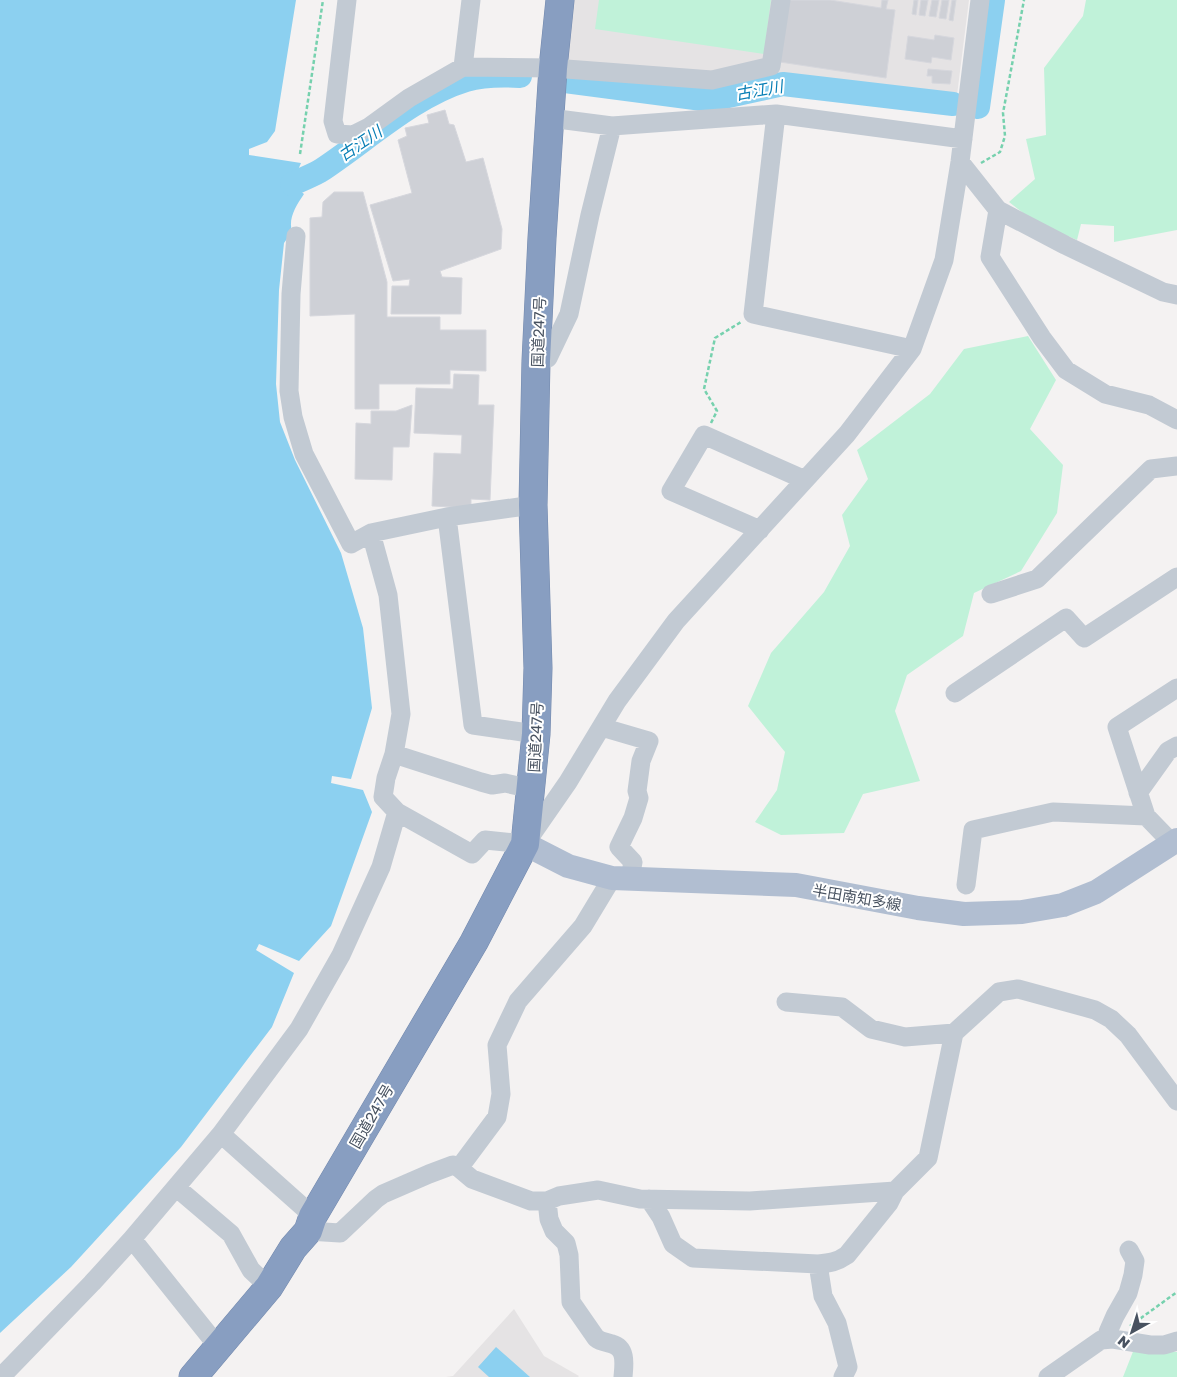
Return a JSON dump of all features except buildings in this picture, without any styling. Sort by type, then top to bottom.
[{"type":"highway","name":"国道247号","points":[[193,1377],[268,1286],[310,1224],[474,942],[525,844],[532,789],[538,668],[533,505],[536,361],[553,68],[560,0]]},
{"type":"main road","name":"半田南知多線","points":[[525,844],[568,866],[621,878],[796,885],[918,908],[964,914],[1022,912],[1063,904],[1096,892],[1175,841]]},
{"type":"street","points":[[347,0],[333,121],[337,134],[353,134],[369,126],[410,98],[463,67],[553,68],[712,80],[771,66],[781,0]]},
{"type":"street","points":[[463,67],[472,0]]},
{"type":"street","points":[[372,532],[388,595],[401,714],[394,754],[383,797],[397,812],[472,854],[486,840],[525,844],[568,782],[617,701],[676,621],[847,434],[912,349],[944,260],[963,166],[963,139],[980,0]]},
{"type":"street","points":[[550,118],[612,126],[776,114],[963,139]]},
{"type":"street","points":[[776,114],[753,314],[912,349]]},
{"type":"street","points":[[536,361],[548,358],[569,314],[590,215],[612,126]]},
{"type":"street","points":[[963,166],[998,210],[1065,245],[1163,292],[1177,295]]},
{"type":"street","points":[[998,210],[990,257],[1042,338],[1066,370],[1105,394],[1149,405],[1177,420]]},
{"type":"street","points":[[296,236],[291,294],[289,382],[293,417],[304,454],[351,544],[372,532],[448,516],[533,505]]},
{"type":"street","points":[[760,530],[671,490],[704,436],[805,480]]},
{"type":"street","points":[[991,594],[1037,579],[1151,469],[1177,466]]},
{"type":"street","points":[[448,516],[473,725],[536,734]]},
{"type":"street","points":[[955,693],[1066,618],[1084,638],[1177,577]]},
{"type":"street","points":[[1175,841],[1146,816],[1117,727],[1177,688]]},
{"type":"street","points":[[459,1168],[497,1117],[502,1094],[496,1045],[518,1001],[583,926],[632,862],[619,847],[633,818],[639,798],[637,791],[642,761],[649,741],[602,726]]},
{"type":"street","points":[[1138,793],[1168,751],[1177,746]]},
{"type":"street","points":[[394,754],[481,782],[492,784],[505,783],[532,789]]},
{"type":"street","points":[[7,1375],[132,1239],[176,1188],[221,1134],[299,1029],[342,955],[381,867],[397,812]]},
{"type":"street","points":[[966,885],[973,830],[1053,812],[1146,816]]},
{"type":"street","points":[[649,1199],[661,1217],[673,1244],[693,1258],[818,1264],[835,1262],[847,1255],[889,1203],[895,1191],[928,1158],[954,1033],[999,992],[1018,989],[1094,1010],[1111,1019],[1128,1035],[1177,1101]]},
{"type":"street","points":[[786,1002],[842,1007],[871,1029],[905,1037],[954,1033]]},
{"type":"street","points":[[221,1134],[310,1224],[340,1233],[383,1194],[453,1165],[472,1179],[531,1201],[547,1201],[559,1196],[598,1190],[640,1199],[750,1201],[895,1191]]},
{"type":"street","points":[[176,1188],[231,1234],[251,1270],[268,1286]]},
{"type":"street","points":[[547,1201],[549,1219],[554,1230],[566,1243],[569,1255],[571,1302],[596,1338],[600,1341],[614,1344],[622,1351],[623,1377]]},
{"type":"street","points":[[132,1239],[212,1339],[220,1346]]},
{"type":"street","points":[[1110,1339],[1108,1332],[1128,1293],[1133,1275],[1135,1261],[1129,1250]]},
{"type":"street","points":[[818,1264],[823,1296],[837,1323],[848,1367],[844,1377]]},
{"type":"street","points":[[1048,1377],[1100,1340],[1110,1339],[1150,1345],[1177,1342]]},
{"type":"path","points":[[300,154],[323,0]]},
{"type":"path","points":[[963,166],[1000,152],[1006,136],[1003,113],[1024,0]]},
{"type":"path","points":[[704,436],[717,410],[704,389],[715,338],[753,314]]},
{"type":"path","points":[[1110,1339],[1177,1292]]},
{"type":"shaded area","points":[[571,0],[969,0],[957,95],[779,74],[714,89],[563,77]]},
{"type":"shaded area","points":[[514,1309],[544,1356],[578,1377],[446,1377],[453,1376]]},
{"type":"green space","points":[[599,0],[771,0],[764,54],[595,29]]},
{"type":"green space","points":[[1086,0],[1177,0],[1177,230],[1114,242],[1114,226],[1081,224],[1077,240],[1035,222],[1009,202],[1035,179],[1026,139],[1046,135],[1044,68],[1083,16]]},
{"type":"green space","points":[[1028,336],[1056,380],[1030,429],[1063,465],[1057,513],[1021,571],[974,593],[963,636],[907,675],[895,711],[920,781],[863,794],[844,833],[781,835],[755,822],[777,790],[785,752],[748,706],[771,653],[824,592],[850,546],[842,515],[868,479],[857,450],[930,394],[964,349]]},
{"type":"green space","points":[[1134,1349],[1177,1352],[1177,1377],[1123,1377]]},
{"type":"water","points":[[0,0],[296,0],[275,131],[267,142],[249,149],[249,155],[301,163],[292,184],[304,194],[292,217],[292,232],[284,243],[279,290],[276,384],[280,422],[295,460],[341,553],[363,628],[372,708],[351,779],[332,776],[331,783],[363,790],[372,812],[331,926],[299,961],[259,944],[256,950],[294,973],[272,1027],[181,1147],[71,1267],[0,1333]]},
{"type":"water","points":[[496,1347],[530,1377],[489,1377],[478,1367]]},
{"type":"waterway","name":"古江川","points":[[978,107],[993,0]]},
{"type":"waterway","name":"古江川","points":[[292,184],[320,171],[390,120],[446,87],[479,77],[520,76]]},
{"type":"waterway","name":"古江川","points":[[565,81],[710,100],[783,84],[953,104]]}]
